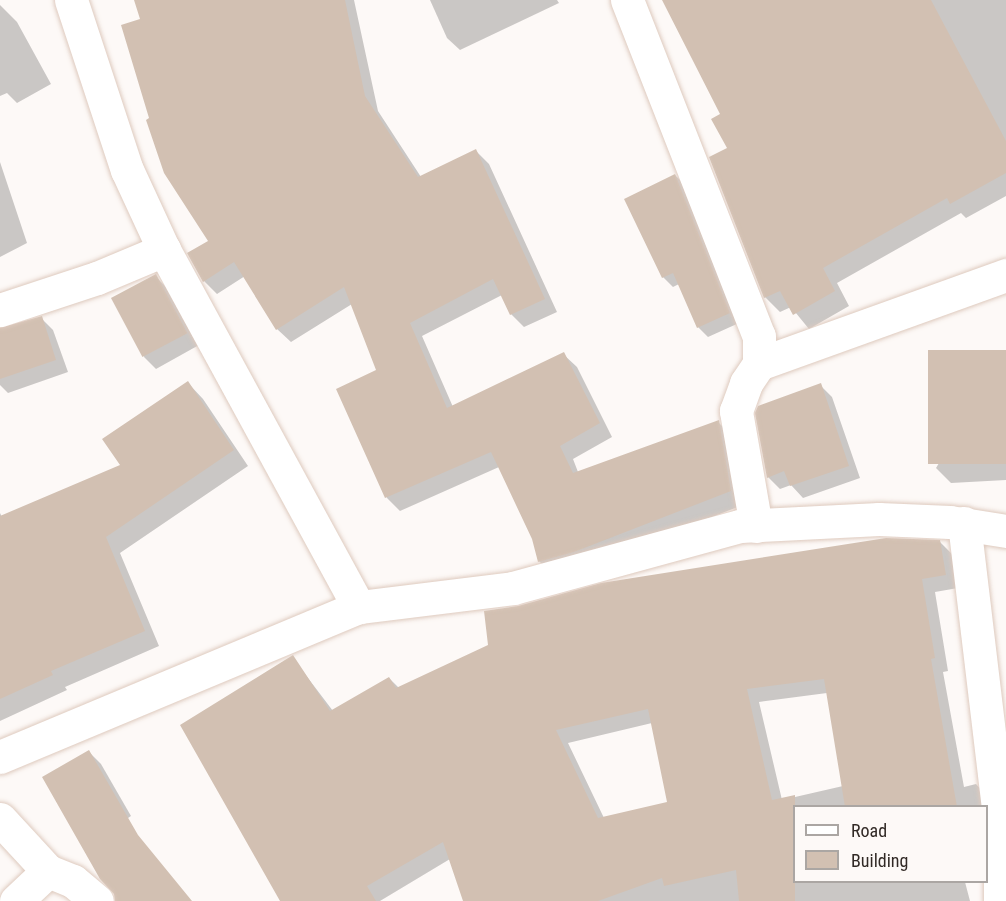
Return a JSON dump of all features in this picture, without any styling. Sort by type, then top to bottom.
[{"type":"street","points":[[71,0],[127,170],[164,250],[359,607]]},
{"type":"street","points":[[627,0],[759,336],[759,364],[746,383],[736,411],[756,526]]},
{"type":"street","points":[[0,310],[97,278],[164,250]]},
{"type":"street","points":[[759,364],[1006,274]]},
{"type":"street","points":[[0,757],[359,607],[513,588],[740,526],[879,519],[964,524],[1006,531]]},
{"type":"street","points":[[964,524],[1000,823],[1000,901]]},
{"type":"street","points":[[0,819],[48,870],[73,881],[97,901]]},
{"type":"street","points":[[16,901],[48,870]]},
{"type":"building","points":[[134,0],[345,0],[365,96],[418,177],[476,149],[545,299],[510,315],[493,279],[410,323],[447,408],[564,352],[600,423],[560,446],[573,473],[719,420],[731,491],[574,552],[538,562],[532,539],[491,452],[385,498],[336,389],[376,370],[344,287],[276,330],[234,262],[203,282],[187,253],[208,241],[164,173],[146,120],[149,118],[121,25],[140,19]]},
{"type":"building","points":[[662,0],[931,0],[1006,141],[1006,173],[950,204],[947,198],[823,268],[835,291],[793,315],[780,291],[764,298],[709,157],[727,148],[711,119],[720,114]]},
{"type":"building","points":[[675,174],[730,313],[697,328],[673,273],[662,278],[624,199]]},
{"type":"building","points":[[156,274],[187,333],[142,357],[111,298]]},
{"type":"building","points":[[42,316],[56,360],[0,379],[0,328]]},
{"type":"building","points":[[928,350],[1006,350],[1006,464],[928,464]]},
{"type":"building","points":[[188,381],[234,450],[106,537],[145,631],[51,671],[53,675],[0,699],[0,516],[120,465],[102,439]]},
{"type":"building","points":[[821,383],[849,466],[790,486],[784,471],[767,478],[755,413],[758,406]]},
{"type":"building","points":[[886,538],[940,540],[946,575],[922,579],[935,658],[931,659],[957,805],[845,805],[824,679],[747,689],[772,800],[795,795],[793,883],[795,883],[795,901],[739,901],[736,870],[664,886],[662,878],[598,901],[463,901],[443,842],[367,886],[376,901],[280,901],[180,725],[293,655],[330,711],[389,677],[396,688],[488,645],[484,611],[518,606],[601,583]],"holes":[[[648,709],[667,802],[598,818],[556,730]]]},
{"type":"building","points":[[89,750],[138,835],[192,901],[115,901],[114,894],[100,879],[42,777]]}]
